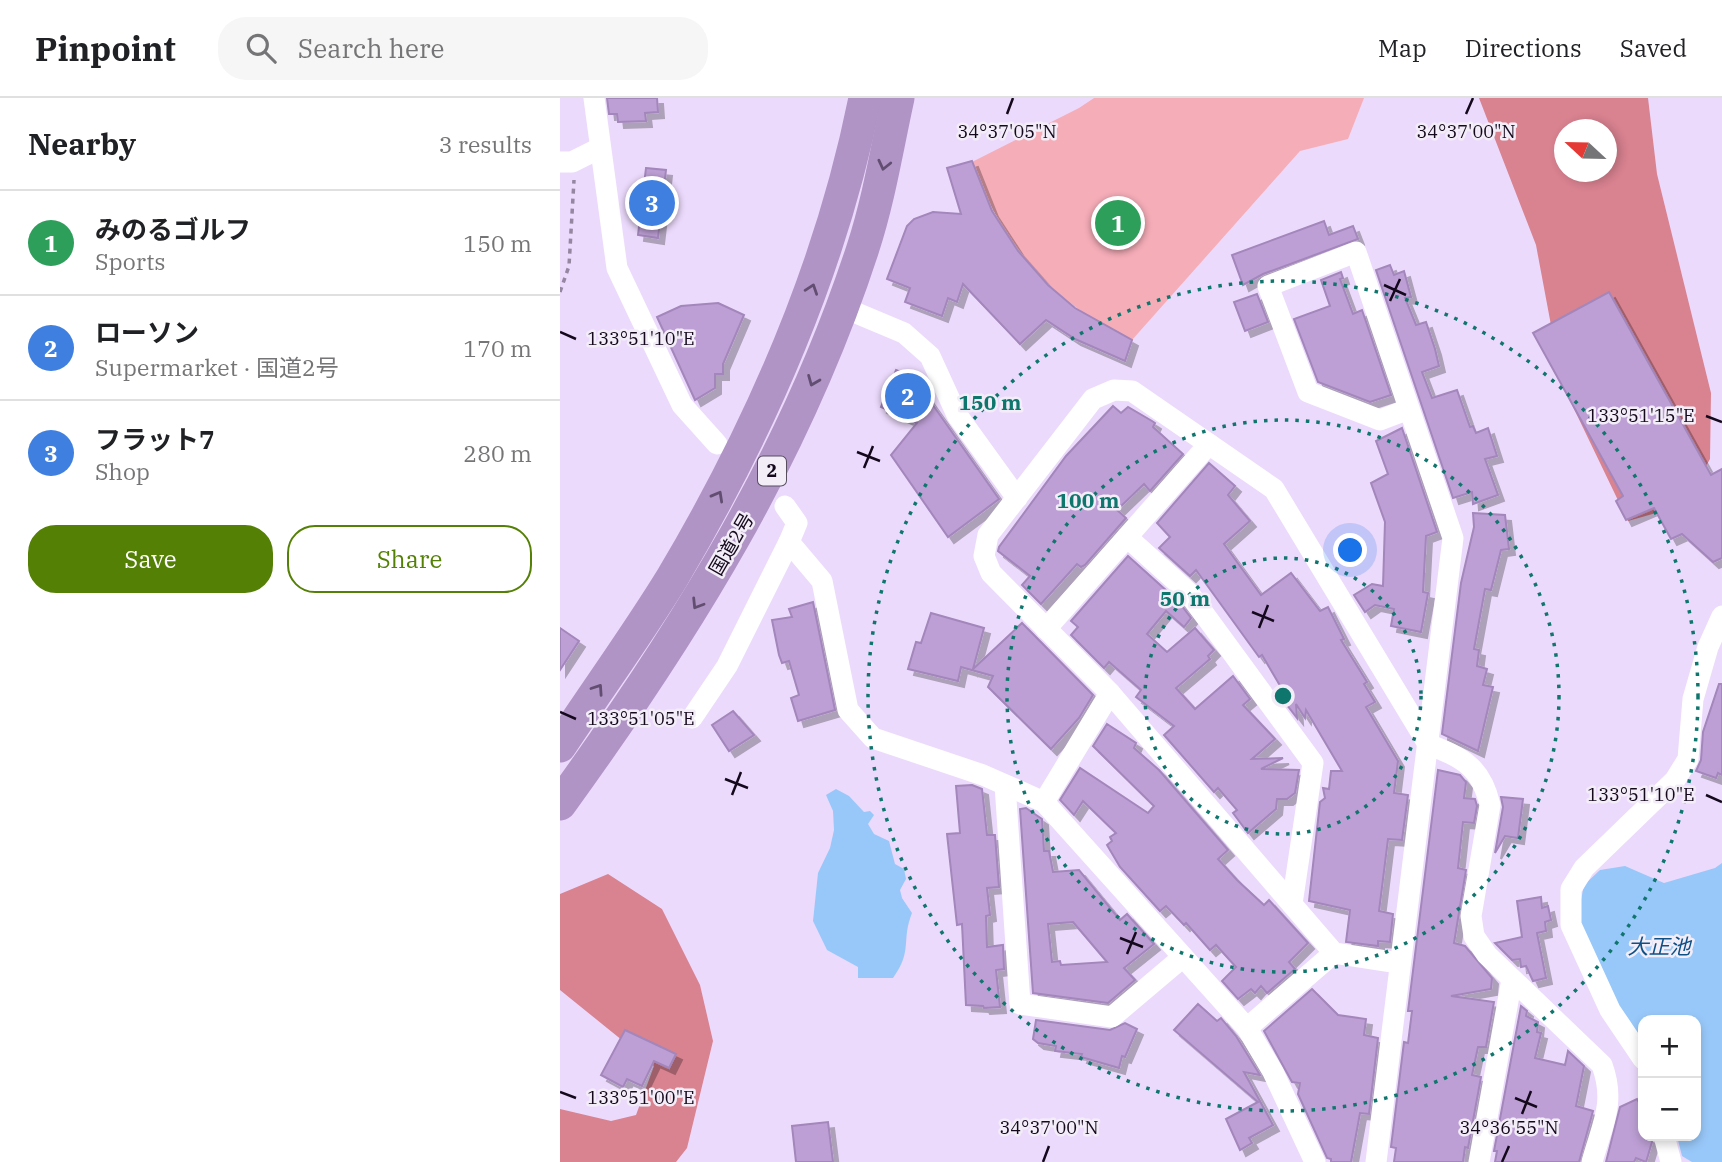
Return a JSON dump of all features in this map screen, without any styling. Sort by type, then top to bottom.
[{"type":"highway","name":"国道2号","points":[[560,746],[671,580],[721,491],[764,405],[799,327],[825,250],[854,153],[865,98]]},
{"type":"highway","name":"国道2号","points":[[560,804],[648,681],[762,491],[803,406],[864,245],[898,98]]},
{"type":"street","points":[[594,98],[600,148],[605,160],[617,268],[682,405],[717,444]]},
{"type":"street","points":[[568,161],[600,148]]},
{"type":"street","points":[[1376,1162],[1453,538],[1356,252],[1268,286],[1308,392],[1380,420],[1409,409]]},
{"type":"street","points":[[842,307],[904,333],[930,356],[957,415],[1017,498]]},
{"type":"street","points":[[1399,963],[1334,953],[1110,693],[991,573],[984,556],[988,535],[1093,399],[1114,390],[1132,391],[1274,489],[1428,744],[1470,764],[1486,788],[1490,805],[1471,916],[1474,936],[1487,955],[1602,1065],[1610,1087],[1608,1106],[1592,1162]]},
{"type":"street","points":[[1046,629],[1209,444]]},
{"type":"street","points":[[692,718],[727,666],[789,542],[797,523],[785,506]]},
{"type":"street","points":[[1127,537],[1188,592],[1313,763],[1292,904]]},
{"type":"street","points":[[789,542],[822,581],[848,710],[859,725],[873,738],[1005,785],[1044,802],[1247,1028],[1273,1072],[1315,1162]]},
{"type":"street","points":[[1638,1052],[1610,1010],[1572,925],[1571,889],[1584,868],[1675,780],[1688,759],[1693,699],[1708,647],[1722,616]]},
{"type":"street","points":[[1044,802],[1110,693]]},
{"type":"street","points":[[1005,785],[1020,1004],[1112,1017],[1183,957]]},
{"type":"street","points":[[1247,1028],[1334,953]]},
{"type":"street","points":[[1479,1162],[1512,979]]},
{"type":"street","points":[[1665,1141],[1671,1162]]},
{"type":"path","points":[[560,292],[569,266],[568,161]]},
{"type":"shaded area","points":[[1094,98],[1364,98],[1348,139],[1300,151],[1132,340],[1078,308],[1033,268],[998,219],[972,162]]},
{"type":"shaded area","points":[[1479,98],[1648,98],[1657,174],[1711,393],[1710,459],[1684,505],[1628,521],[1562,384],[1536,245]]},
{"type":"shaded area","points":[[608,874],[662,909],[700,985],[713,1041],[687,1148],[676,1162],[560,1162],[560,1109],[611,1121],[636,1115],[654,1066],[560,990],[560,894]]},
{"type":"water","points":[[836,789],[849,796],[864,812],[870,811],[874,815],[868,824],[874,834],[889,841],[895,864],[904,869],[906,879],[900,890],[912,913],[903,960],[893,978],[858,978],[858,967],[827,950],[813,921],[818,873],[830,848],[834,830],[833,811],[826,795]]},
{"type":"water","name":"大正池","points":[[1722,863],[1722,1162],[1692,1162],[1682,1156],[1678,1141],[1701,1141],[1701,1015],[1638,1015],[1638,1036],[1614,1005],[1577,920],[1584,885],[1600,870],[1625,866],[1664,883],[1715,868]]},
{"type":"building","points":[[607,98],[657,98],[658,112],[645,113],[646,121],[618,122],[617,114],[609,114]]},
{"type":"building","points":[[972,161],[992,211],[1018,251],[1048,285],[1075,308],[1132,340],[1125,361],[1075,339],[1046,320],[1020,344],[963,284],[957,302],[948,298],[942,316],[905,302],[910,288],[887,279],[907,226],[914,219],[933,212],[961,214],[947,168]]},
{"type":"building","points":[[646,168],[666,170],[658,238],[638,235]]},
{"type":"building","points":[[1324,221],[1329,235],[1353,226],[1358,239],[1263,274],[1243,285],[1232,255]]},
{"type":"building","points":[[1390,265],[1394,275],[1404,271],[1411,297],[1405,298],[1416,325],[1426,322],[1435,349],[1439,366],[1422,372],[1432,398],[1457,390],[1470,427],[1473,426],[1476,433],[1488,428],[1497,456],[1485,459],[1498,495],[1473,504],[1472,492],[1453,498],[1376,270]]},
{"type":"building","points":[[1341,272],[1343,278],[1340,279],[1353,314],[1362,310],[1391,395],[1370,402],[1318,382],[1294,319],[1330,306],[1321,280]]},
{"type":"building","points":[[1609,292],[1711,475],[1722,469],[1722,558],[1713,562],[1682,534],[1671,539],[1654,508],[1626,520],[1616,501],[1623,496],[1533,333]]},
{"type":"building","points":[[1257,294],[1268,322],[1245,331],[1234,302]]},
{"type":"building","points":[[718,303],[744,315],[723,364],[723,374],[715,374],[715,388],[695,400],[657,317],[681,306]]},
{"type":"building","points":[[896,370],[927,384],[923,391],[999,499],[948,537],[891,455],[917,423],[881,407]]},
{"type":"building","points":[[1113,406],[1121,413],[1128,407],[1155,423],[1153,427],[1183,454],[1150,491],[1144,484],[1117,510],[1126,518],[1085,565],[1081,567],[1077,564],[1041,604],[1022,585],[1030,576],[998,551],[999,547],[1066,456]]},
{"type":"building","points":[[1402,428],[1437,532],[1426,536],[1423,592],[1428,593],[1421,632],[1391,626],[1394,609],[1375,605],[1365,612],[1354,595],[1372,584],[1383,586],[1385,522],[1371,483],[1388,474],[1376,441]]},
{"type":"building","points":[[1209,463],[1235,486],[1228,495],[1250,521],[1224,544],[1261,595],[1291,573],[1320,611],[1328,607],[1344,639],[1341,640],[1367,682],[1364,684],[1375,702],[1366,707],[1398,761],[1394,793],[1408,795],[1402,840],[1388,839],[1379,911],[1393,914],[1390,942],[1378,941],[1378,946],[1346,942],[1350,910],[1309,901],[1320,802],[1325,798],[1323,788],[1329,789],[1331,771],[1342,771],[1306,710],[1305,718],[1296,704],[1297,718],[1277,692],[1282,689],[1262,655],[1259,657],[1196,570],[1190,576],[1159,548],[1170,537],[1157,523]]},
{"type":"building","points":[[1473,513],[1505,515],[1509,549],[1501,550],[1491,590],[1485,589],[1474,649],[1479,650],[1477,666],[1487,669],[1483,685],[1493,687],[1478,751],[1442,734],[1461,583],[1474,527]]},
{"type":"building","points":[[1128,556],[1178,601],[1191,618],[1184,627],[1166,611],[1147,634],[1167,652],[1195,628],[1214,650],[1208,656],[1210,659],[1176,688],[1195,709],[1233,676],[1250,699],[1243,705],[1275,739],[1252,759],[1283,758],[1261,769],[1299,770],[1295,793],[1287,799],[1277,799],[1276,809],[1248,833],[1233,813],[1237,810],[1218,788],[1214,792],[1164,735],[1174,726],[1136,697],[1141,690],[1109,662],[1104,668],[1071,635],[1078,627],[1071,621]]},
{"type":"building","points":[[813,602],[835,710],[798,721],[791,698],[799,695],[789,661],[782,663],[779,655],[772,620],[792,617],[789,609]]},
{"type":"building","points":[[931,613],[984,628],[973,669],[1022,623],[1093,695],[1079,718],[1051,749],[988,687],[993,676],[961,667],[958,681],[908,669],[916,642],[921,643]]},
{"type":"building","points":[[560,628],[579,641],[560,670]]},
{"type":"building","points":[[1719,684],[1722,684],[1722,775],[1718,773],[1716,778],[1696,771],[1701,760],[1703,732]]},
{"type":"building","points":[[733,711],[754,735],[729,751],[712,725]]},
{"type":"building","points":[[1107,724],[1136,743],[1134,748],[1159,770],[1228,850],[1218,859],[1237,880],[1264,905],[1269,900],[1308,943],[1289,962],[1295,969],[1267,993],[1261,986],[1255,993],[1251,989],[1238,999],[1222,981],[1236,967],[1216,945],[1210,950],[1186,923],[1184,925],[1166,906],[1160,911],[1120,867],[1107,845],[1112,841],[1110,837],[1116,833],[1083,801],[1074,815],[1060,800],[1080,768],[1148,813],[1154,806],[1093,746]]},
{"type":"building","points":[[1438,770],[1460,775],[1466,782],[1464,798],[1475,799],[1477,806],[1474,823],[1463,822],[1458,868],[1466,870],[1454,943],[1465,946],[1492,978],[1491,989],[1451,996],[1494,1002],[1486,1047],[1478,1047],[1472,1075],[1481,1077],[1463,1162],[1394,1162],[1396,1148],[1391,1147],[1404,1042],[1408,1043],[1412,1011],[1408,1011]]},
{"type":"building","points":[[972,785],[982,789],[987,835],[995,835],[999,887],[987,888],[990,915],[986,916],[987,947],[1003,945],[1004,969],[996,970],[1000,1007],[966,1005],[962,924],[957,925],[947,834],[960,833],[956,786]]},
{"type":"building","points":[[1501,797],[1523,799],[1518,838],[1505,836],[1495,853],[1503,807]]},
{"type":"building","points":[[1026,808],[1042,819],[1044,851],[1049,851],[1053,872],[1079,870],[1120,920],[1127,914],[1154,944],[1124,968],[1135,980],[1108,1003],[1033,993],[1020,809]],"holes":[[[1073,922],[1107,962],[1061,965],[1060,961],[1052,962],[1048,924]]]},
{"type":"building","points":[[1541,897],[1542,908],[1548,906],[1551,920],[1545,922],[1546,931],[1537,933],[1546,978],[1533,981],[1526,966],[1521,967],[1520,959],[1512,960],[1495,943],[1522,937],[1517,901]]},
{"type":"building","points":[[1312,989],[1338,1015],[1366,1019],[1364,1035],[1378,1038],[1369,1114],[1360,1113],[1351,1162],[1331,1162],[1331,1159],[1327,1158],[1298,1094],[1300,1083],[1292,1082],[1264,1031]]},
{"type":"building","points":[[1198,1004],[1217,1021],[1221,1018],[1236,1036],[1260,1075],[1244,1072],[1273,1125],[1249,1138],[1252,1143],[1240,1150],[1226,1119],[1258,1102],[1174,1030]]},
{"type":"building","points":[[1521,1006],[1527,1011],[1526,1016],[1538,1022],[1537,1032],[1541,1033],[1535,1058],[1565,1065],[1568,1051],[1584,1066],[1576,1106],[1593,1111],[1579,1162],[1495,1162],[1497,1151],[1494,1151]]},
{"type":"building","points":[[1036,1020],[1110,1030],[1125,1023],[1137,1029],[1125,1057],[1122,1056],[1119,1068],[1081,1057],[1082,1054],[1055,1051],[1056,1046],[1038,1043],[1033,1039]]},
{"type":"building","points":[[625,1030],[676,1054],[669,1068],[654,1061],[642,1086],[627,1079],[623,1087],[601,1075]]},
{"type":"building","points":[[1638,1101],[1638,1141],[1652,1142],[1646,1162],[1636,1158],[1634,1162],[1606,1162],[1620,1107]]},
{"type":"building","points":[[828,1122],[833,1162],[796,1162],[792,1126]]},
{"type":"place","name":"フラット7","points":[[652,203]]},
{"type":"place","name":"みのるゴルフ","points":[[1118,223]]},
{"type":"place","name":"ローソン","points":[[908,396]]}]
